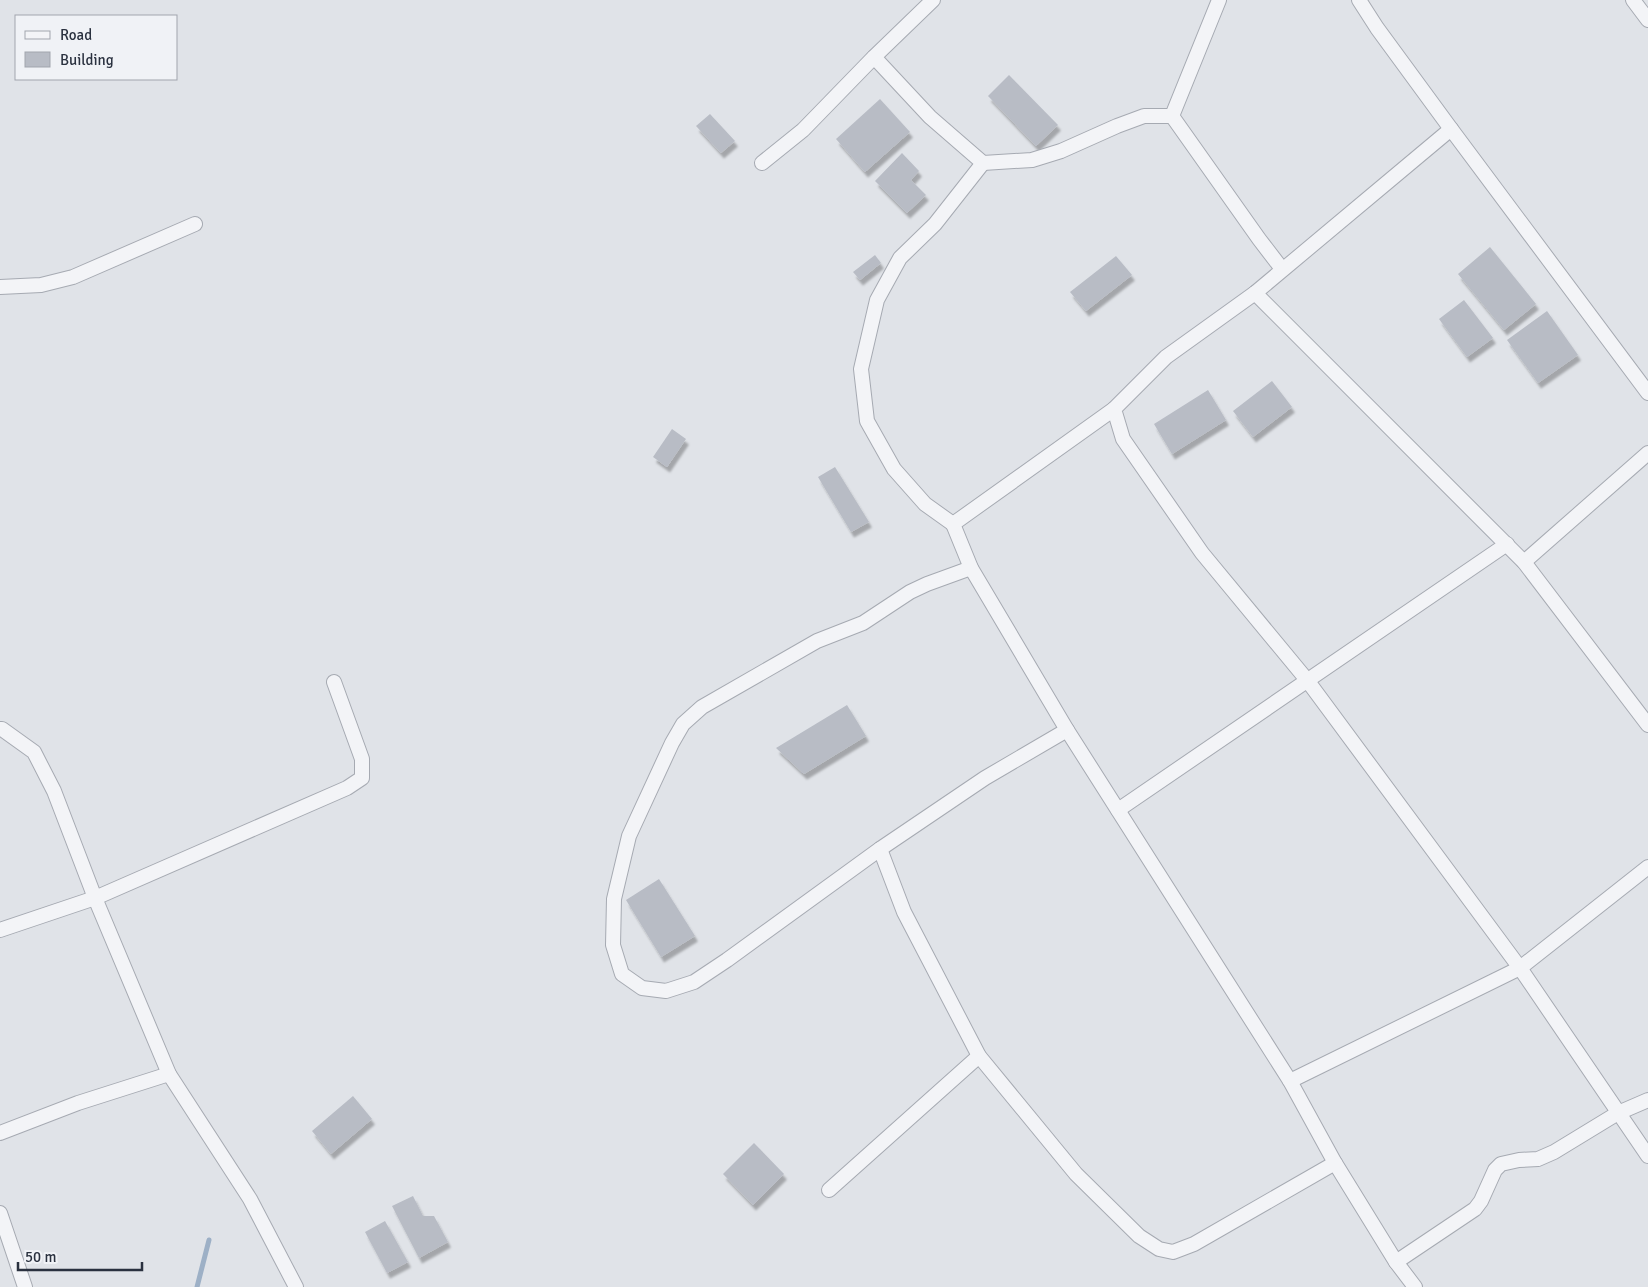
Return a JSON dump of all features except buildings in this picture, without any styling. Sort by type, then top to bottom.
[{"type":"street","points":[[762,162],[803,130],[933,0]]},
{"type":"street","points":[[1172,116],[1219,0]]},
{"type":"street","points":[[1359,0],[1377,28],[1451,129],[1643,376],[1648,393]]},
{"type":"street","points":[[1633,0],[1648,20]]},
{"type":"street","points":[[874,57],[930,117],[983,163],[1032,160],[1061,151],[1144,116],[1172,116]]},
{"type":"street","points":[[1172,116],[1282,269]]},
{"type":"street","points":[[953,524],[1114,409],[1166,357],[1255,293],[1451,129]]},
{"type":"street","points":[[983,163],[935,224],[900,258],[877,300],[861,369],[866,422],[894,468],[925,504],[953,524],[971,568],[1067,730],[1290,1081],[1335,1163],[1396,1262],[1415,1287]]},
{"type":"street","points":[[0,287],[41,285],[73,277],[195,224]]},
{"type":"street","points":[[1255,293],[1524,562],[1648,725]]},
{"type":"street","points":[[1114,409],[1123,439],[1202,553],[1307,680],[1520,968],[1648,1156]]},
{"type":"street","points":[[1524,562],[1648,453]]},
{"type":"street","points":[[1118,810],[1507,544]]},
{"type":"street","points":[[971,568],[910,592],[864,623],[817,641],[702,707],[684,724],[672,742],[629,836],[614,899],[613,945],[622,974],[642,988],[666,992],[694,982],[880,848],[985,778],[1067,730]]},
{"type":"street","points":[[0,930],[95,898],[347,788],[362,778],[362,759],[334,682]]},
{"type":"street","points":[[0,728],[34,752],[54,791],[95,898],[169,1074],[250,1199],[296,1287]]},
{"type":"street","points":[[880,848],[904,912],[979,1056],[1076,1174],[1139,1236],[1158,1249],[1173,1252],[1194,1244],[1335,1163]]},
{"type":"street","points":[[1290,1081],[1520,968],[1648,867]]},
{"type":"street","points":[[829,1190],[979,1056]]},
{"type":"street","points":[[0,1133],[78,1103],[169,1074]]},
{"type":"street","points":[[1396,1262],[1475,1209],[1481,1201],[1495,1170],[1501,1164],[1519,1160],[1538,1159],[1554,1152],[1618,1113],[1648,1100]]},
{"type":"street","points":[[0,1213],[25,1287]]},
{"type":"waterway","points":[[197,1287],[209,1240]]}]
